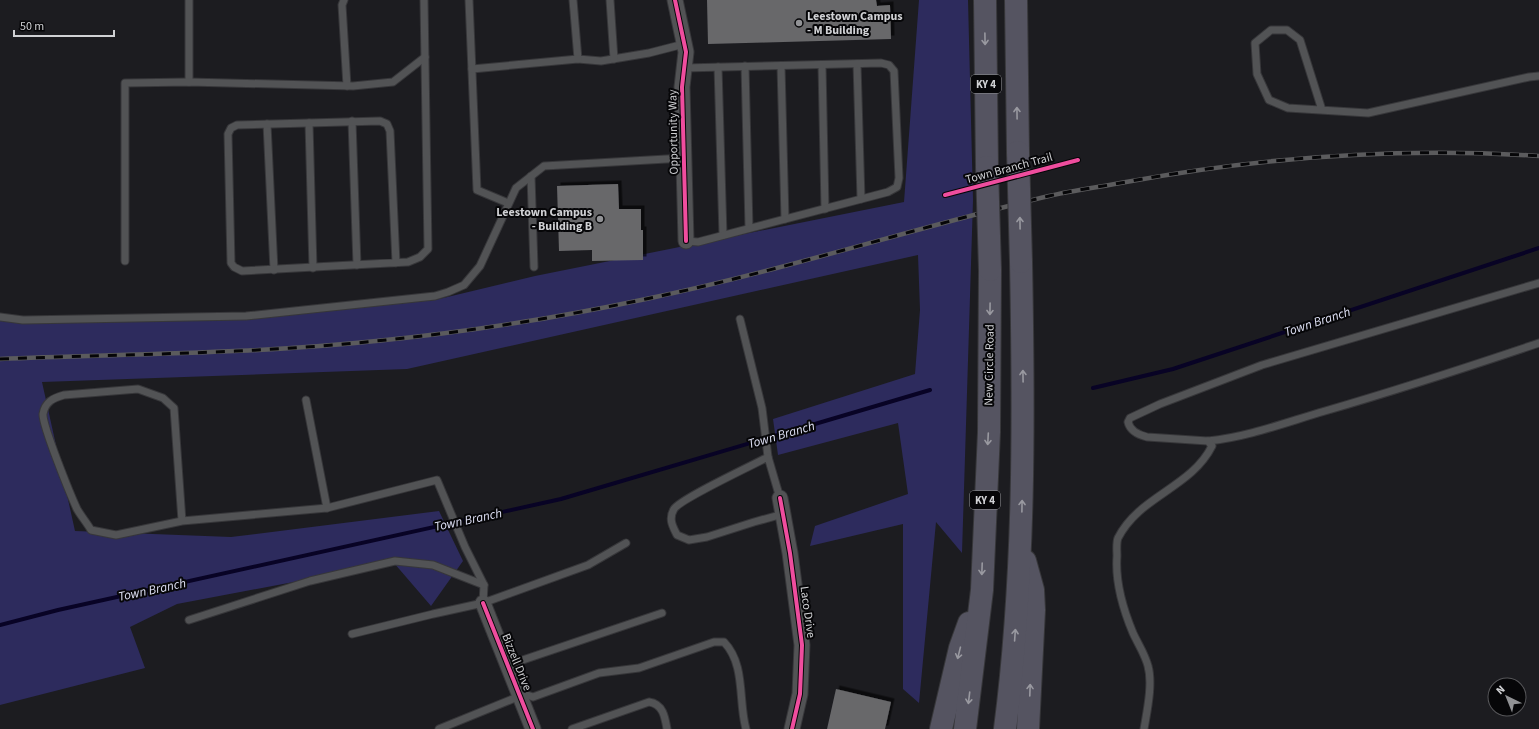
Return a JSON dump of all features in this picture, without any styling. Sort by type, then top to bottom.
[{"type":"highway","name":"New Circle Road","points":[[965,729],[982,590],[989,432],[990,270],[985,0]]},
{"type":"highway","name":"KY 4","points":[[1005,729],[1014,646],[1021,545],[1023,424],[1016,0]]},
{"type":"highway","points":[[1021,545],[1033,590],[1034,610],[1028,729]]},
{"type":"highway","points":[[941,729],[960,648],[982,590]]},
{"type":"street","name":"Opportunity Way","points":[[675,0],[686,52],[682,87],[686,241]]},
{"type":"street","name":"Laco Drive","points":[[780,498],[802,645],[800,694],[792,729]]},
{"type":"street","name":"Bizzell Drive","points":[[483,603],[533,729]]},
{"type":"lane","points":[[189,0],[189,82]]},
{"type":"lane","points":[[344,0],[342,5],[347,86]]},
{"type":"lane","points":[[396,263],[390,131],[386,124],[380,121],[237,125],[230,128],[228,134],[231,263],[234,267],[242,271],[313,268],[396,263],[408,262],[420,257],[428,249],[424,0]]},
{"type":"lane","points":[[469,0],[477,190],[508,204]]},
{"type":"lane","points":[[573,0],[578,60]]},
{"type":"lane","points":[[610,0],[614,59]]},
{"type":"lane","points":[[1322,110],[1300,40],[1287,30],[1271,30],[1255,43],[1257,74],[1268,100],[1288,108],[1368,113],[1539,76]]},
{"type":"lane","points":[[472,69],[578,60],[601,61],[649,53],[684,44]]},
{"type":"lane","points":[[125,261],[125,83],[189,82],[347,86],[393,82],[425,57]]},
{"type":"lane","points":[[684,68],[858,64],[889,65],[894,71],[899,178],[897,187],[888,192],[698,242],[686,241]]},
{"type":"lane","points":[[858,64],[861,199]]},
{"type":"lane","points":[[822,65],[825,209]]},
{"type":"lane","points":[[745,66],[749,228]]},
{"type":"lane","points":[[781,66],[785,219]]},
{"type":"lane","points":[[718,67],[723,235]]},
{"type":"lane","points":[[352,122],[357,265]]},
{"type":"lane","points":[[309,123],[313,268]]},
{"type":"lane","points":[[267,124],[274,270]]},
{"type":"lane","points":[[0,317],[23,320],[246,316],[435,296],[464,285],[480,266],[516,188],[544,166],[684,158]]},
{"type":"lane","points":[[531,176],[534,267]]},
{"type":"lane","points":[[1539,283],[1262,365],[1160,404],[1130,418],[1128,422],[1129,426],[1137,434],[1147,437],[1208,441],[1225,439],[1301,419],[1396,390],[1539,343]]},
{"type":"lane","points":[[740,319],[762,408],[768,445],[768,458],[780,498]]},
{"type":"lane","points":[[182,521],[174,408],[163,398],[138,389],[64,395],[52,398],[46,404],[43,415],[47,432],[78,510],[91,530],[116,535],[182,521],[327,508],[437,480],[465,547],[484,584],[483,603]]},
{"type":"lane","points":[[306,400],[327,508]]},
{"type":"lane","points":[[1144,729],[1149,702],[1150,674],[1148,665],[1132,631],[1121,597],[1116,568],[1118,540],[1128,522],[1140,509],[1195,469],[1212,446],[1208,441]]},
{"type":"lane","points":[[768,458],[683,502],[674,509],[671,521],[677,535],[689,540],[707,538],[783,514]]},
{"type":"lane","points":[[352,634],[483,603],[588,565],[626,543]]},
{"type":"lane","points":[[189,620],[310,581],[395,561],[433,565],[484,584]]},
{"type":"lane","points":[[508,665],[662,613]]},
{"type":"lane","points":[[439,729],[520,696],[533,696],[599,673],[639,668],[714,642],[724,642],[730,648],[738,667],[742,717],[746,729]]},
{"type":"lane","points":[[572,729],[649,702],[655,703],[662,710],[666,729]]},
{"type":"shaded area","points":[[919,0],[968,0],[973,200],[962,553],[936,522],[919,703],[903,689],[903,524],[810,546],[815,526],[908,494],[898,423],[778,455],[773,419],[915,374],[920,310],[918,255],[407,369],[42,382],[75,531],[231,537],[439,511],[463,561],[431,606],[394,563],[177,604],[130,627],[145,668],[0,705],[0,317],[246,316],[435,300],[535,276],[904,202]]},
{"type":"building","name":"Leestown Campus - M Building","points":[[707,0],[876,0],[877,6],[890,5],[891,39],[708,44]]},
{"type":"building","name":"Leestown Campus - Building B","points":[[618,184],[619,209],[641,209],[643,260],[592,261],[592,250],[559,251],[557,186]]},
{"type":"building","points":[[836,689],[891,702],[885,729],[827,729]]},
{"type":"waterway","name":"Town Branch","points":[[1093,388],[1173,369],[1539,248]]},
{"type":"waterway","name":"Town Branch","points":[[0,625],[58,610],[561,499],[930,390]]},
{"type":"railway","points":[[0,359],[282,349],[376,341],[478,329],[579,312],[697,288],[798,263],[999,208],[1049,196],[1177,173],[1280,160],[1332,156],[1435,153],[1539,156]]},
{"type":"cycle path","points":[[675,0],[686,52],[682,87],[686,241]]},
{"type":"cycle path","name":"Town Branch Trail","points":[[945,195],[1078,160]]},
{"type":"cycle path","points":[[780,498],[790,553],[802,645],[800,694],[792,729]]},
{"type":"cycle path","points":[[483,603],[533,729]]},
{"type":"place","name":"Leestown Campus - M Building","points":[[799,23]]},
{"type":"place","name":"Leestown Campus - Building B","points":[[600,219]]}]
